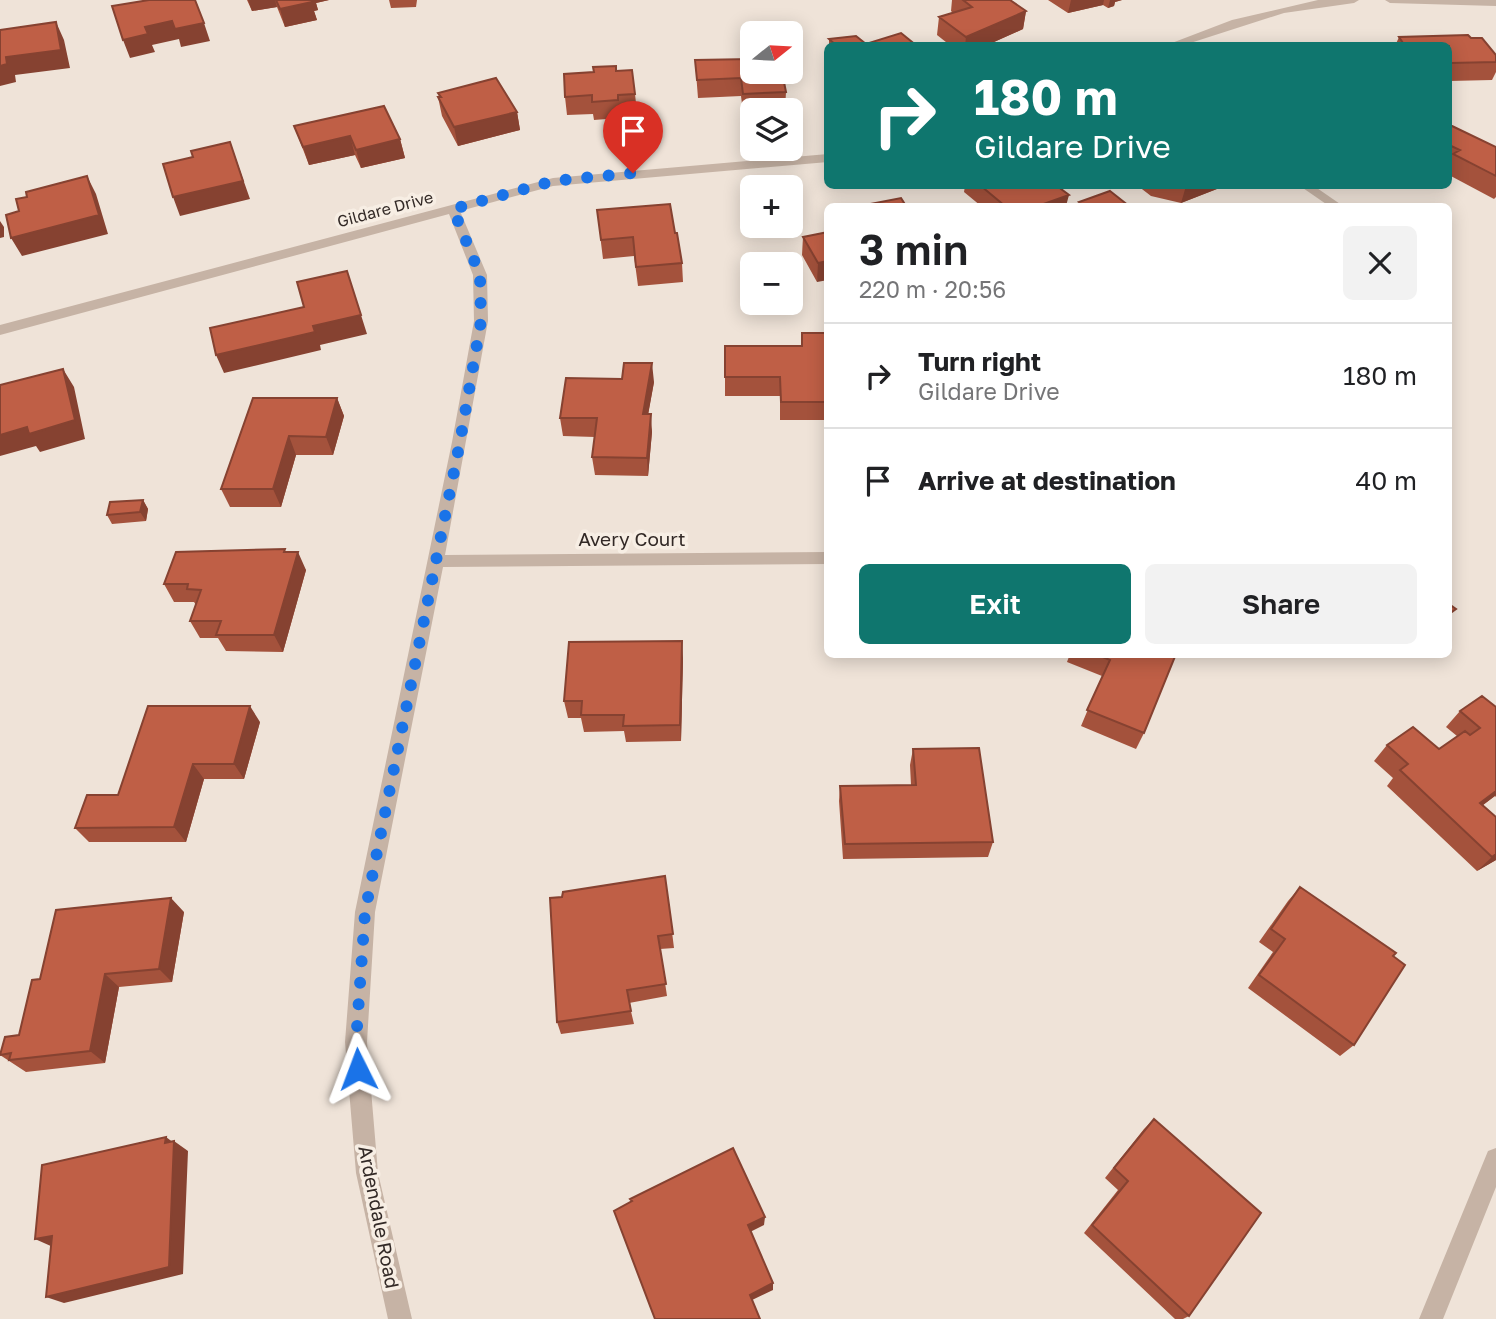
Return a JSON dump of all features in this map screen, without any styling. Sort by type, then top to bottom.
[{"type":"street","points":[[1180,42],[1213,30],[1336,0],[1354,0]]},
{"type":"street","points":[[1390,0],[1496,3]]},
{"type":"street","name":"Gildare Drive","points":[[0,330],[553,181],[824,158]]},
{"type":"street","points":[[1311,189],[1332,203]]},
{"type":"street","name":"Ardendale Road","points":[[400,1319],[367,1173],[356,1042],[365,912],[437,561],[481,321],[480,275],[453,209]]},
{"type":"street","name":"Avery Court","points":[[437,561],[824,558]]},
{"type":"street","points":[[1431,1319],[1496,1159]]},
{"type":"building","points":[[149,0],[195,0],[204,23],[175,29],[172,21],[145,27],[148,34],[123,40],[112,6]]},
{"type":"building","points":[[276,0],[311,0],[312,2],[280,9]]},
{"type":"building","points":[[963,0],[1010,0],[1026,11],[966,37],[939,17],[972,7]]},
{"type":"building","points":[[56,22],[61,50],[6,57],[7,64],[0,66],[0,30]]},
{"type":"building","points":[[901,33],[912,42],[872,42]]},
{"type":"building","points":[[1468,35],[1471,38],[1482,38],[1496,55],[1496,62],[1452,63],[1452,42],[1402,42],[1399,37]]},
{"type":"building","points":[[856,36],[864,42],[832,42],[829,39]]},
{"type":"building","points":[[740,59],[740,78],[697,80],[695,60]]},
{"type":"building","points":[[616,66],[616,71],[632,70],[635,94],[618,95],[618,100],[592,102],[592,95],[565,97],[564,74],[594,72],[593,67]]},
{"type":"building","points":[[496,78],[517,112],[454,127],[438,93]]},
{"type":"building","points":[[742,84],[784,84],[786,92],[743,94]]},
{"type":"building","points":[[384,106],[400,139],[356,150],[350,136],[303,147],[294,126]]},
{"type":"building","points":[[1452,126],[1496,147],[1496,176],[1453,154],[1460,150],[1452,146]]},
{"type":"building","points":[[230,142],[243,181],[173,197],[163,164],[193,157],[191,151]]},
{"type":"building","points":[[87,176],[99,215],[11,238],[6,215],[19,211],[16,199],[27,197],[26,192]]},
{"type":"building","points":[[985,189],[1061,189],[1069,195],[1046,203],[1001,203]]},
{"type":"building","points":[[1110,191],[1125,203],[1080,203]]},
{"type":"building","points":[[901,198],[904,203],[875,203]]},
{"type":"building","points":[[670,204],[682,263],[636,267],[633,237],[601,240],[597,210]]},
{"type":"building","points":[[824,233],[824,262],[818,263],[803,237]]},
{"type":"building","points":[[347,271],[361,315],[313,326],[315,332],[216,355],[210,328],[304,307],[297,282]]},
{"type":"building","points":[[802,333],[824,333],[824,402],[781,402],[780,377],[725,377],[725,346],[802,346]]},
{"type":"building","points":[[624,363],[652,363],[643,414],[651,414],[647,458],[592,457],[597,418],[560,418],[566,378],[622,379]]},
{"type":"building","points":[[63,369],[75,420],[29,434],[27,427],[0,435],[0,385]]},
{"type":"building","points":[[253,398],[337,398],[326,437],[289,436],[273,489],[221,489]]},
{"type":"building","points":[[143,500],[140,512],[107,515],[110,502]]},
{"type":"building","points":[[285,549],[284,552],[298,552],[274,635],[216,635],[221,621],[190,621],[201,590],[187,589],[188,584],[164,584],[176,552]]},
{"type":"building","points":[[682,641],[680,725],[623,726],[624,715],[581,715],[582,701],[564,701],[569,642]]},
{"type":"building","points":[[1105,658],[1174,658],[1144,733],[1087,710],[1110,660]]},
{"type":"building","points":[[1482,696],[1496,707],[1496,791],[1480,803],[1496,817],[1496,854],[1492,857],[1400,770],[1408,764],[1387,745],[1413,727],[1439,749],[1465,731],[1470,735],[1480,728],[1460,711]]},
{"type":"building","points":[[148,706],[250,706],[234,764],[193,764],[174,827],[75,828],[87,795],[118,795]]},
{"type":"building","points":[[979,748],[993,842],[845,844],[840,786],[916,785],[913,749]]},
{"type":"building","points":[[665,876],[673,934],[658,936],[666,984],[627,990],[631,1011],[557,1022],[550,898],[562,897],[563,892]]},
{"type":"building","points":[[1300,887],[1396,953],[1393,956],[1405,965],[1354,1045],[1259,975],[1285,939],[1271,929]]},
{"type":"building","points":[[171,898],[159,969],[105,974],[90,1051],[9,1060],[11,1053],[0,1055],[5,1037],[19,1035],[32,980],[40,979],[56,910]]},
{"type":"building","points":[[1154,1119],[1261,1213],[1189,1316],[1092,1225],[1128,1181],[1114,1168]]},
{"type":"building","points":[[166,1137],[165,1143],[174,1141],[169,1267],[46,1297],[52,1236],[35,1239],[42,1165]]},
{"type":"building","points":[[733,1148],[765,1217],[748,1225],[773,1283],[750,1295],[760,1319],[655,1319],[614,1211],[632,1201],[630,1199]]},
{"type":"route","points":[[358,1069],[356,1042],[365,912],[460,442],[481,321],[480,275],[453,209],[553,181],[633,173]]}]
